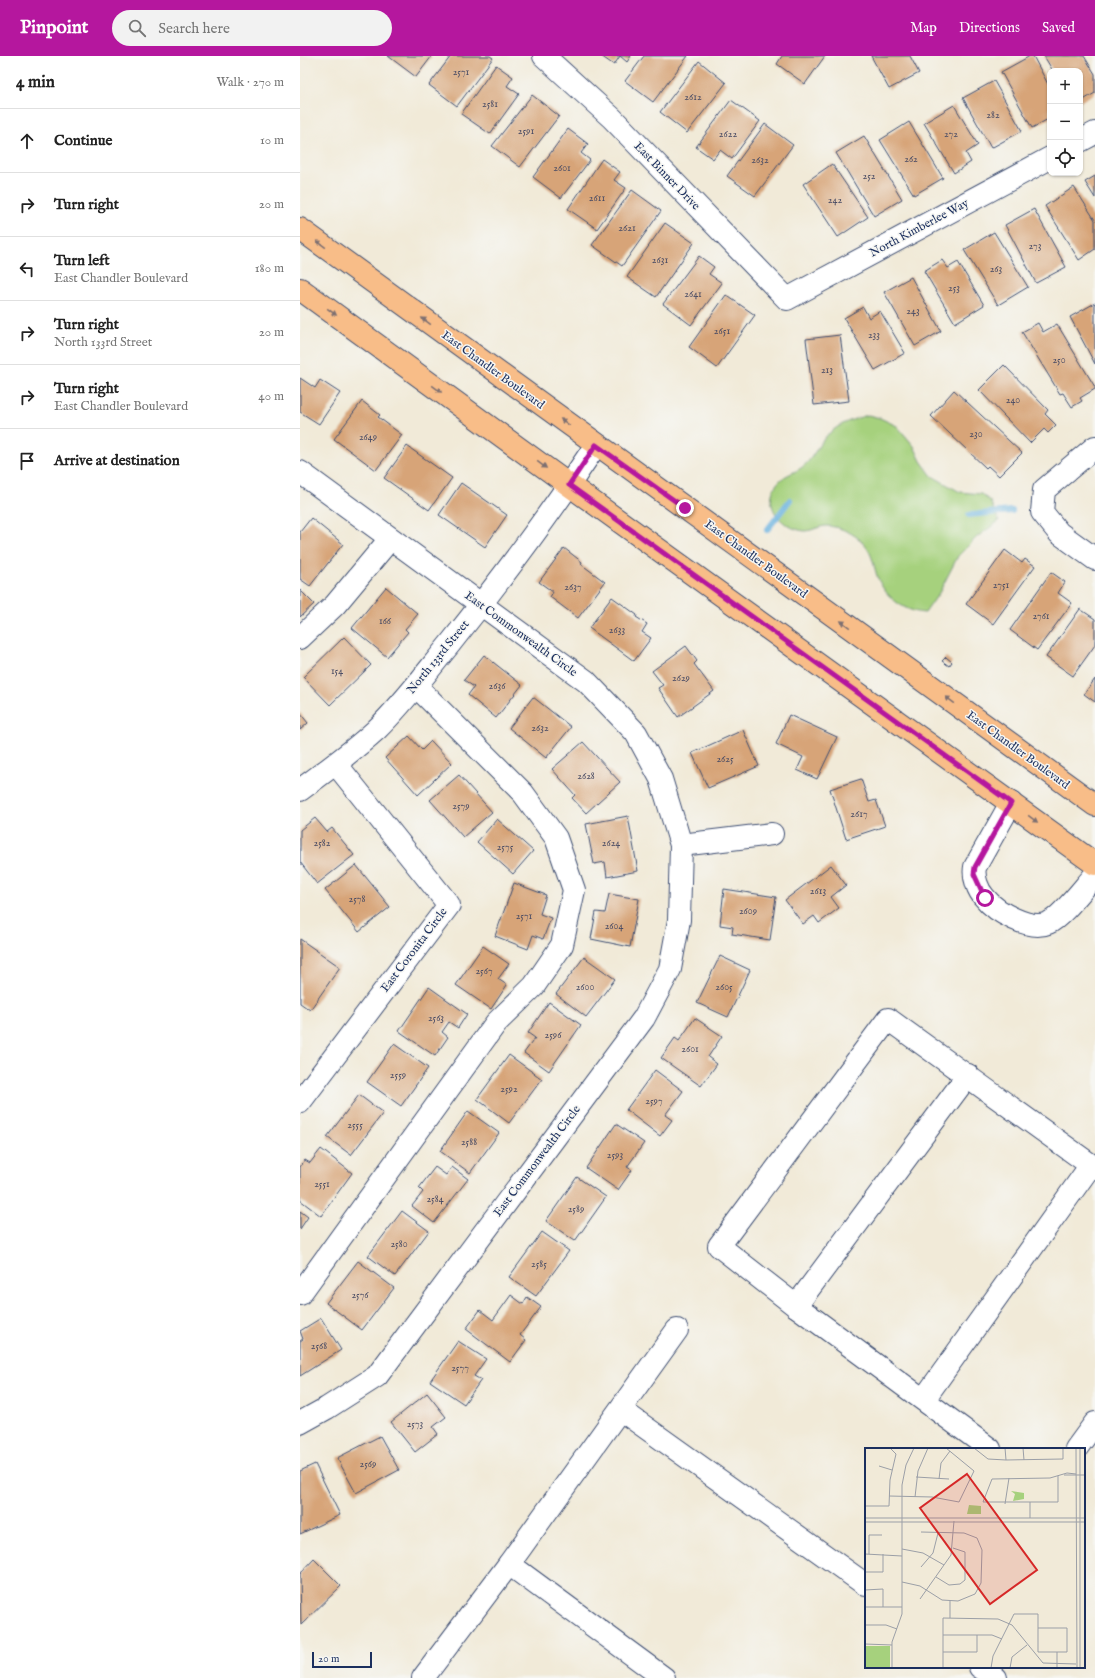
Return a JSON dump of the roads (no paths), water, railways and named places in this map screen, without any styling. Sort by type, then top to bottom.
[{"type":"main road","name":"East Chandler Boulevard","points":[[300,229],[596,445],[1095,805]]},
{"type":"main road","points":[[300,289],[1095,864]]},
{"type":"street","name":"East Binner Drive","points":[[544,56],[612,118],[787,299]]},
{"type":"street","points":[[1082,140],[1095,133]]},
{"type":"street","name":"North Kimberlee Way","points":[[787,299],[1047,160]]},
{"type":"street","name":"North 133rd Street","points":[[300,790],[336,764],[377,729],[416,686],[482,604],[569,485],[596,445]]},
{"type":"street","points":[[1095,447],[1044,490],[1042,512],[1059,533],[1095,559]]},
{"type":"street","name":"East Commonwealth Circle","points":[[300,472],[586,681],[636,733],[661,779],[681,845],[679,920],[670,969],[644,1018],[377,1376],[327,1408],[300,1423]]},
{"type":"street","points":[[300,638],[335,605],[390,539]]},
{"type":"street","points":[[300,1294],[496,1023],[534,986],[562,945],[574,890],[556,838],[523,793],[416,686]]},
{"type":"street","name":"East Coronita Circle","points":[[300,1102],[448,905],[336,764]]},
{"type":"street","points":[[1011,803],[975,867],[974,874],[985,898],[1000,910],[1022,923],[1040,926],[1059,915],[1095,875]]},
{"type":"street","points":[[681,845],[772,834]]},
{"type":"street","points":[[924,1399],[1093,1166],[888,1019],[719,1246],[796,1306],[989,1448]]},
{"type":"street","points":[[796,1306],[968,1075]]},
{"type":"street","points":[[423,1678],[509,1564],[677,1330]]},
{"type":"street","points":[[621,1410],[865,1584]]},
{"type":"street","points":[[509,1564],[664,1678]]},
{"type":"street","points":[[981,1668],[996,1678]]},
{"type":"waterway","points":[[767,530],[790,500]]},
{"type":"waterway","points":[[969,515],[1012,511]]}]
